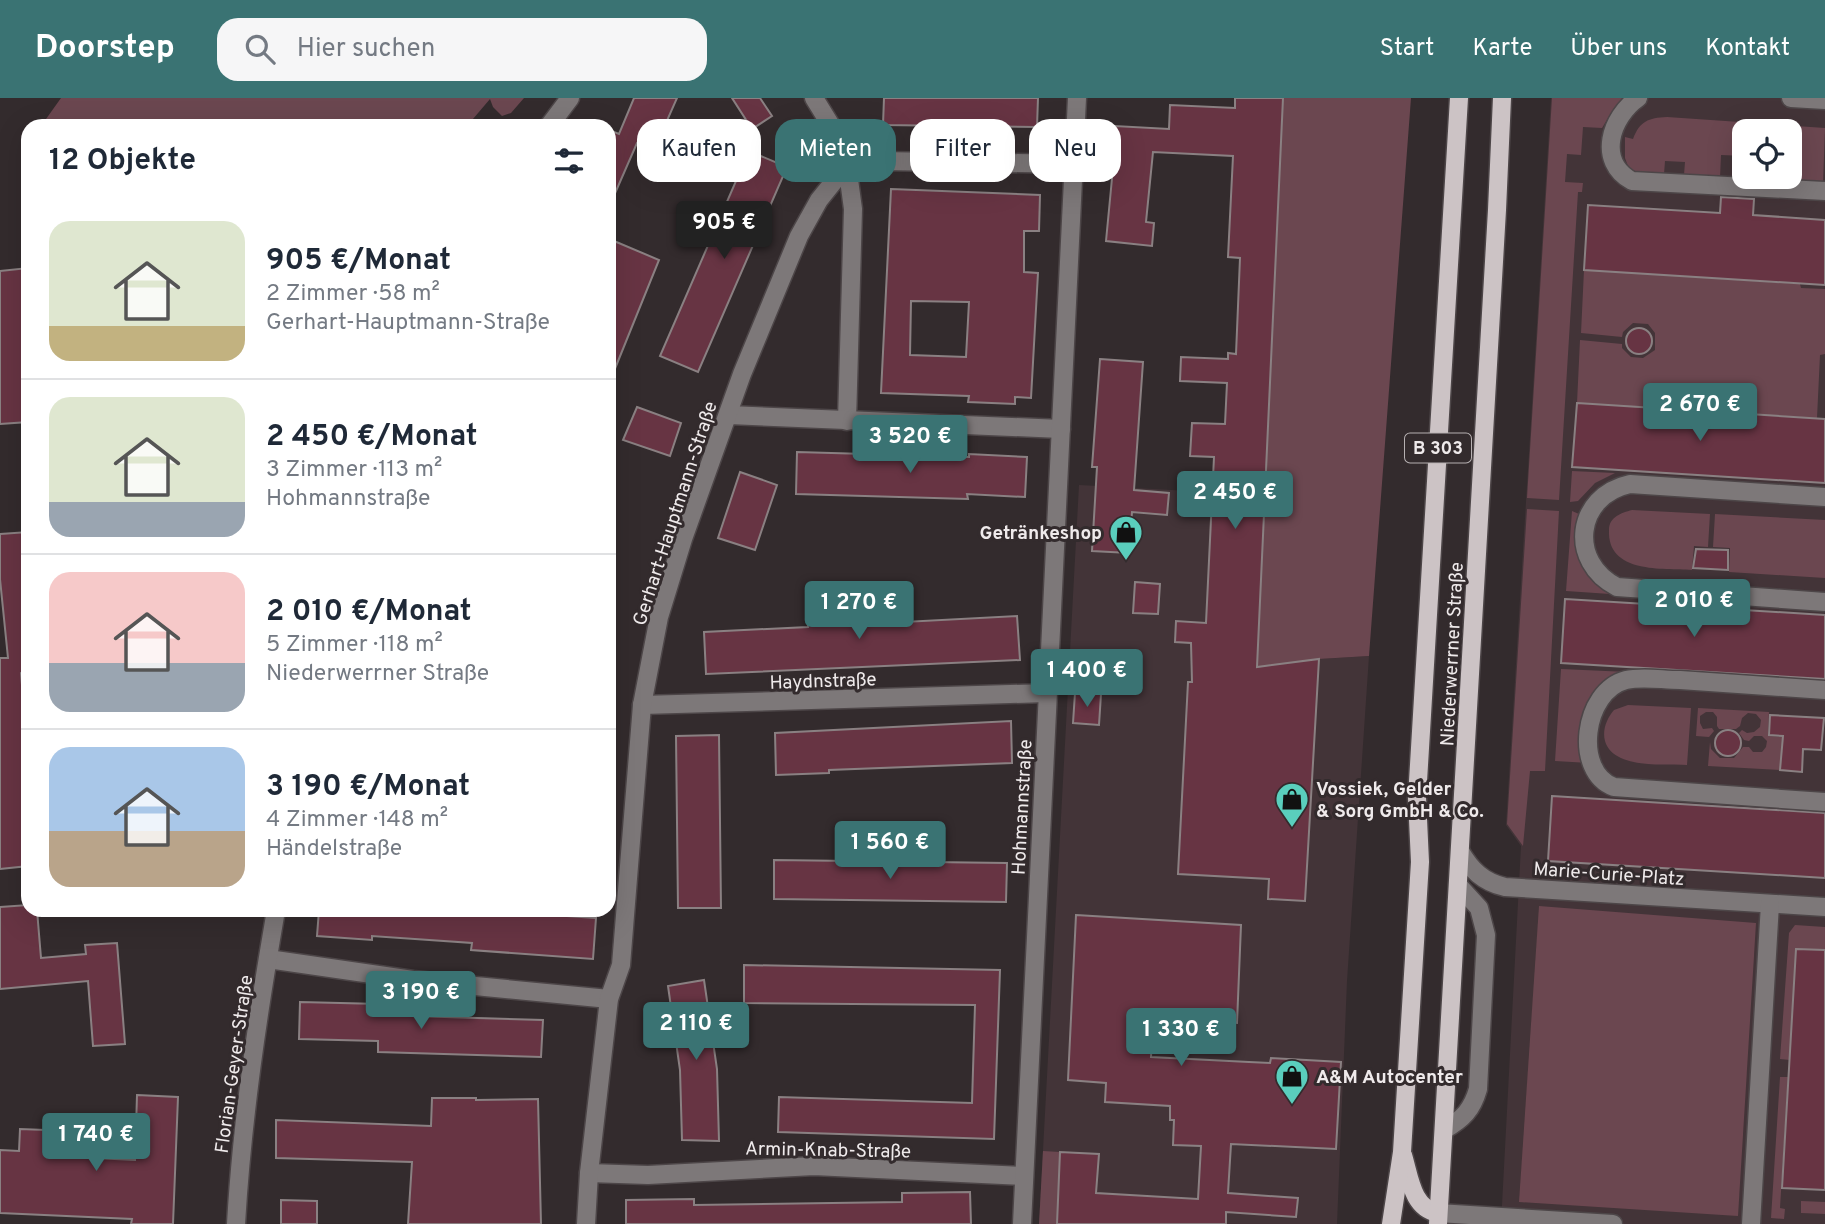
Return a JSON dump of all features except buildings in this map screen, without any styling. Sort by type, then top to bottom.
[{"type":"main road","name":"Niederwerrner Straße","points":[[1391,1224],[1402,1152],[1420,862],[1417,798],[1459,98]]},
{"type":"main road","name":"Niederwerrner Straße","points":[[1438,1218],[1502,98]]},
{"type":"main road","name":"Niederwerrner Straße","points":[[1402,1152],[1417,1200],[1438,1218]]},
{"type":"street","points":[[554,119],[570,98]]},
{"type":"street","points":[[814,98],[827,119]]},
{"type":"street","name":"Hohmannstraße","points":[[1076,119],[1077,98]]},
{"type":"street","points":[[1638,98],[1618,117],[1611,145],[1617,170],[1632,181],[1825,191]]},
{"type":"street","points":[[1791,98],[1825,100]]},
{"type":"street","points":[[896,161],[1029,163]]},
{"type":"street","name":"Gerhart-Hauptmann-Straße","points":[[586,1224],[589,1173],[609,999],[621,965],[642,705],[659,617],[683,539],[729,415],[741,374],[799,236],[819,200],[833,182]]},
{"type":"street","points":[[847,421],[853,209],[849,182]]},
{"type":"street","name":"Hohmannstraße","points":[[1022,1224],[1072,182]]},
{"type":"street","points":[[729,415],[1061,429]]},
{"type":"street","points":[[1825,497],[1630,484],[1618,487],[1599,499],[1587,519],[1584,536],[1586,555],[1595,571],[1605,581],[1617,587],[1825,602]]},
{"type":"street","points":[[1825,690],[1697,681],[1628,680],[1612,686],[1596,703],[1590,718],[1588,738],[1597,776],[1614,787],[1825,802]]},
{"type":"street","name":"Haydnstraße","points":[[642,705],[1047,693]]},
{"type":"street","name":"Marie-Curie-Platz","points":[[1460,851],[1479,877],[1505,887],[1825,908]]},
{"type":"street","points":[[1444,1129],[1466,1115],[1474,1105],[1478,1089],[1485,922],[1479,908],[1458,885]]},
{"type":"street","points":[[1751,1224],[1770,904]]},
{"type":"street","name":"Florian-Geyer-Straße","points":[[236,1224],[250,1083],[275,917]]},
{"type":"street","points":[[268,959],[412,980],[609,999]]},
{"type":"street","name":"Armin-Knab-Straße","points":[[589,1173],[648,1175],[814,1166],[1024,1176]]},
{"type":"street","points":[[1438,1218],[1613,1224]]},
{"type":"shaded area","points":[[61,98],[524,98],[511,113],[502,116],[493,107],[490,99],[473,119],[46,119]]},
{"type":"shaded area","points":[[1283,98],[1411,98],[1369,656],[1257,667]]},
{"type":"shaded area","points":[[1551,98],[1825,98],[1825,1224],[1501,1224],[1521,846],[1506,825]]},
{"type":"shaded area","points":[[1552,98],[1623,98],[1602,128],[1583,127],[1581,155],[1567,154],[1565,182],[1583,183],[1582,192],[1578,192],[1559,500],[1527,498]]},
{"type":"shaded area","points":[[1655,118],[1732,122],[1732,155],[1721,155],[1720,178],[1684,175],[1685,162],[1665,161],[1664,174],[1641,173],[1629,169],[1625,158],[1625,137],[1633,139],[1639,128]]},
{"type":"shaded area","points":[[1802,126],[1825,128],[1823,185],[1802,183]]},
{"type":"shaded area","points":[[1584,270],[1800,284],[1801,288],[1825,289],[1825,354],[1820,355],[1817,418],[1577,403],[1580,340],[1622,344],[1622,348],[1631,357],[1643,358],[1655,350],[1655,333],[1648,324],[1633,323],[1623,332],[1622,337],[1581,333]]},
{"type":"shaded area","points":[[1572,471],[1615,473],[1595,483],[1578,501],[1570,502]]},
{"type":"shaded area","points":[[1079,485],[1264,495],[1319,659],[1369,656],[1347,981],[1337,1224],[1039,1224]]},
{"type":"shaded area","points":[[1527,509],[1559,511],[1545,771],[1530,771],[1523,846],[1507,824]]},
{"type":"shaded area","points":[[1632,510],[1710,514],[1708,547],[1694,546],[1692,570],[1639,566],[1617,555],[1611,544],[1611,522],[1616,516]]},
{"type":"shaded area","points":[[1572,511],[1579,514],[1574,538],[1579,559],[1592,577],[1610,594],[1566,591]]},
{"type":"shaded area","points":[[1715,514],[1825,520],[1825,578],[1729,572],[1730,548],[1713,547]]},
{"type":"shaded area","points":[[1561,669],[1628,672],[1609,683],[1589,763],[1555,761]]},
{"type":"shaded area","points":[[1628,705],[1691,708],[1687,765],[1628,761],[1610,750],[1604,737],[1607,720],[1614,710]]},
{"type":"shaded area","points":[[1698,708],[1769,712],[1768,736],[1783,737],[1780,770],[1708,766],[1710,742],[1711,749],[1720,758],[1734,758],[1743,747],[1749,747],[1753,752],[1762,752],[1767,741],[1762,736],[1744,740],[1739,733],[1742,730],[1747,733],[1754,732],[1760,727],[1761,720],[1756,714],[1748,713],[1736,729],[1719,729],[1717,717],[1713,712],[1706,712],[1700,716],[1700,723],[1703,729],[1712,728],[1714,731],[1709,737],[1696,736]]},
{"type":"shaded area","points":[[1539,906],[1756,923],[1738,1216],[1519,1202]]},
{"type":"shaded area","points":[[1795,925],[1825,927],[1825,950],[1796,949],[1790,1060],[1780,1059],[1789,933]]},
{"type":"shaded area","points":[[1780,1077],[1788,1077],[1780,1208],[1785,1209],[1784,1219],[1771,1218]]},
{"type":"shaded area","points":[[1043,1151],[1060,1152],[1057,1224],[1039,1224]]},
{"type":"shaded area","points":[[1801,1201],[1825,1202],[1825,1214],[1801,1213]]},
{"type":"place","name":"Getränkeshop","points":[[1126,562]]},
{"type":"place","name":"Vossiek, Gelder & Sorg GmbH & Co.","points":[[1292,829]]},
{"type":"place","name":"A&M Autocenter","points":[[1292,1106]]}]
